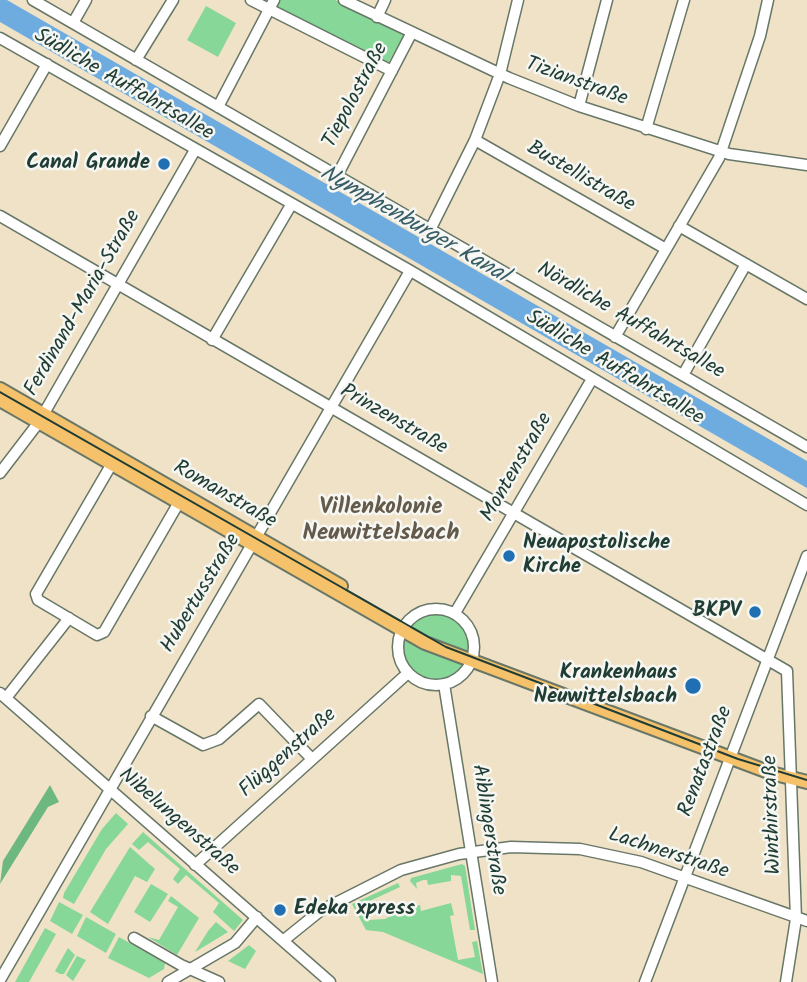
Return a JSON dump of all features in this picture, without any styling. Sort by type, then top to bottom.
[{"type":"main road","name":"Romanstraße","points":[[0,389],[41,418],[404,627],[469,658],[729,757],[807,782]]},
{"type":"main road","name":"Romanstraße","points":[[0,400],[41,418]]},
{"type":"street","name":"Nördliche Auffahrtsallee","points":[[33,0],[807,447]]},
{"type":"street","points":[[73,23],[86,0]]},
{"type":"street","points":[[136,60],[173,0]]},
{"type":"street","points":[[251,0],[272,5],[392,71]]},
{"type":"street","name":"Tizianstraße","points":[[344,0],[411,34],[579,106],[721,152],[807,165]]},
{"type":"street","points":[[377,17],[384,0]]},
{"type":"street","points":[[430,228],[475,140],[500,74],[518,0]]},
{"type":"street","points":[[579,106],[607,0]]},
{"type":"street","points":[[646,129],[684,0]]},
{"type":"street","points":[[615,337],[721,152],[760,36],[768,0]]},
{"type":"street","points":[[218,107],[272,5]]},
{"type":"street","name":"Tiepolostraße","points":[[337,176],[411,34]]},
{"type":"street","name":"Südliche Auffahrtsallee","points":[[0,37],[410,271],[807,505]]},
{"type":"street","points":[[0,146],[47,64]]},
{"type":"street","name":"Bustellistraße","points":[[475,140],[666,248]]},
{"type":"street","name":"Ferdinand-Maria-Straße","points":[[0,473],[41,418],[195,150]]},
{"type":"street","points":[[212,340],[291,205]]},
{"type":"street","name":"Prinzenstraße","points":[[0,216],[766,659]]},
{"type":"street","points":[[679,226],[807,299]]},
{"type":"street","points":[[683,375],[746,264]]},
{"type":"street","name":"Hubertusstraße","points":[[0,980],[410,271]]},
{"type":"street","name":"Montenstraße","points":[[455,613],[592,379]]},
{"type":"street","points":[[114,460],[36,593],[38,600],[97,635],[103,633],[181,499]]},
{"type":"street","name":"Renatastraße","points":[[645,982],[807,556]]},
{"type":"street","points":[[442,609],[455,613],[472,633],[469,658],[463,674],[444,684],[425,683],[408,673],[399,654],[404,627],[428,610],[442,609]]},
{"type":"street","points":[[3,696],[69,618]]},
{"type":"street","name":"Winthirstraße","points":[[766,659],[787,671],[790,677],[792,778],[802,920],[786,982]]},
{"type":"street","name":"Flüggenstraße","points":[[195,865],[408,673]]},
{"type":"street","name":"Aiblingerstraße","points":[[444,684],[492,982]]},
{"type":"street","name":"Nibelungenstraße","points":[[3,696],[330,982]]},
{"type":"street","points":[[151,716],[202,746],[219,739],[259,704],[312,759]]},
{"type":"street","name":"Lachnerstraße","points":[[284,940],[320,911],[401,870],[471,852],[511,847],[580,849],[641,862],[802,920]]},
{"type":"street","points":[[168,982],[235,943],[257,917]]},
{"type":"street","points":[[134,938],[219,982]]},
{"type":"green space","points":[[265,0],[335,0],[404,35],[387,65]]},
{"type":"green space","points":[[206,6],[236,23],[218,57],[187,40]]},
{"type":"green space","points":[[443,614],[464,629],[470,641],[468,661],[460,672],[443,682],[429,682],[412,672],[404,661],[402,641],[412,624],[423,616]]},
{"type":"green space","points":[[50,785],[59,802],[48,807],[0,884],[3,861]]},
{"type":"green space","points":[[116,813],[128,824],[106,849],[74,904],[63,898],[64,893],[102,829]]},
{"type":"green space","points":[[143,832],[243,920],[234,931],[213,912],[219,903],[186,875],[178,884],[173,879],[180,869],[148,842],[139,850],[132,844]]},
{"type":"green space","points":[[130,847],[155,869],[147,882],[135,876],[108,924],[90,912]]},
{"type":"green space","points":[[462,864],[465,866],[475,930],[470,930],[461,876],[451,875],[451,881],[428,885],[427,880],[423,880],[416,883],[417,889],[410,881],[411,878]]},
{"type":"green space","points":[[398,883],[400,887],[361,905],[368,920],[385,919],[396,913],[398,917],[411,911],[411,907],[420,905],[421,911],[451,903],[454,915],[450,916],[458,960],[475,957],[472,942],[477,941],[483,974],[383,932],[366,930],[352,904]]},
{"type":"green space","points":[[151,884],[168,894],[150,922],[134,912]]},
{"type":"green space","points":[[171,896],[199,918],[177,955],[148,937],[159,940],[178,907],[168,901]]},
{"type":"green space","points":[[59,902],[83,915],[72,934],[50,921]]},
{"type":"green space","points":[[86,917],[116,934],[106,953],[77,936]]},
{"type":"green space","points":[[216,922],[228,932],[195,952],[208,931]]},
{"type":"green space","points":[[45,928],[56,934],[29,982],[15,982]]},
{"type":"green space","points":[[119,937],[165,963],[164,969],[149,978],[108,958]]},
{"type":"green space","points":[[249,945],[256,951],[245,969],[228,961]]},
{"type":"green space","points":[[68,948],[75,955],[64,974],[60,974],[55,971]]},
{"type":"green space","points":[[77,956],[86,960],[73,981],[66,975]]},
{"type":"water","name":"Nymphenburger Kanal","points":[[0,0],[7,0],[807,461],[807,488],[0,22]]},
{"type":"tram line","points":[[0,392],[446,647],[738,759],[807,780]]},
{"type":"place","name":"Canal Grande","points":[[164,164]]},
{"type":"place","name":"Neuapostolische Kirche","points":[[509,556]]},
{"type":"place","name":"BKPV","points":[[755,612]]},
{"type":"place","name":"Krankenhaus Neuwittelsbach","points":[[693,686]]},
{"type":"place","name":"Edeka xpress","points":[[280,910]]},
{"type":"district","name":"Villenkolonie Neuwittelsbach","points":[[381,522]]}]
